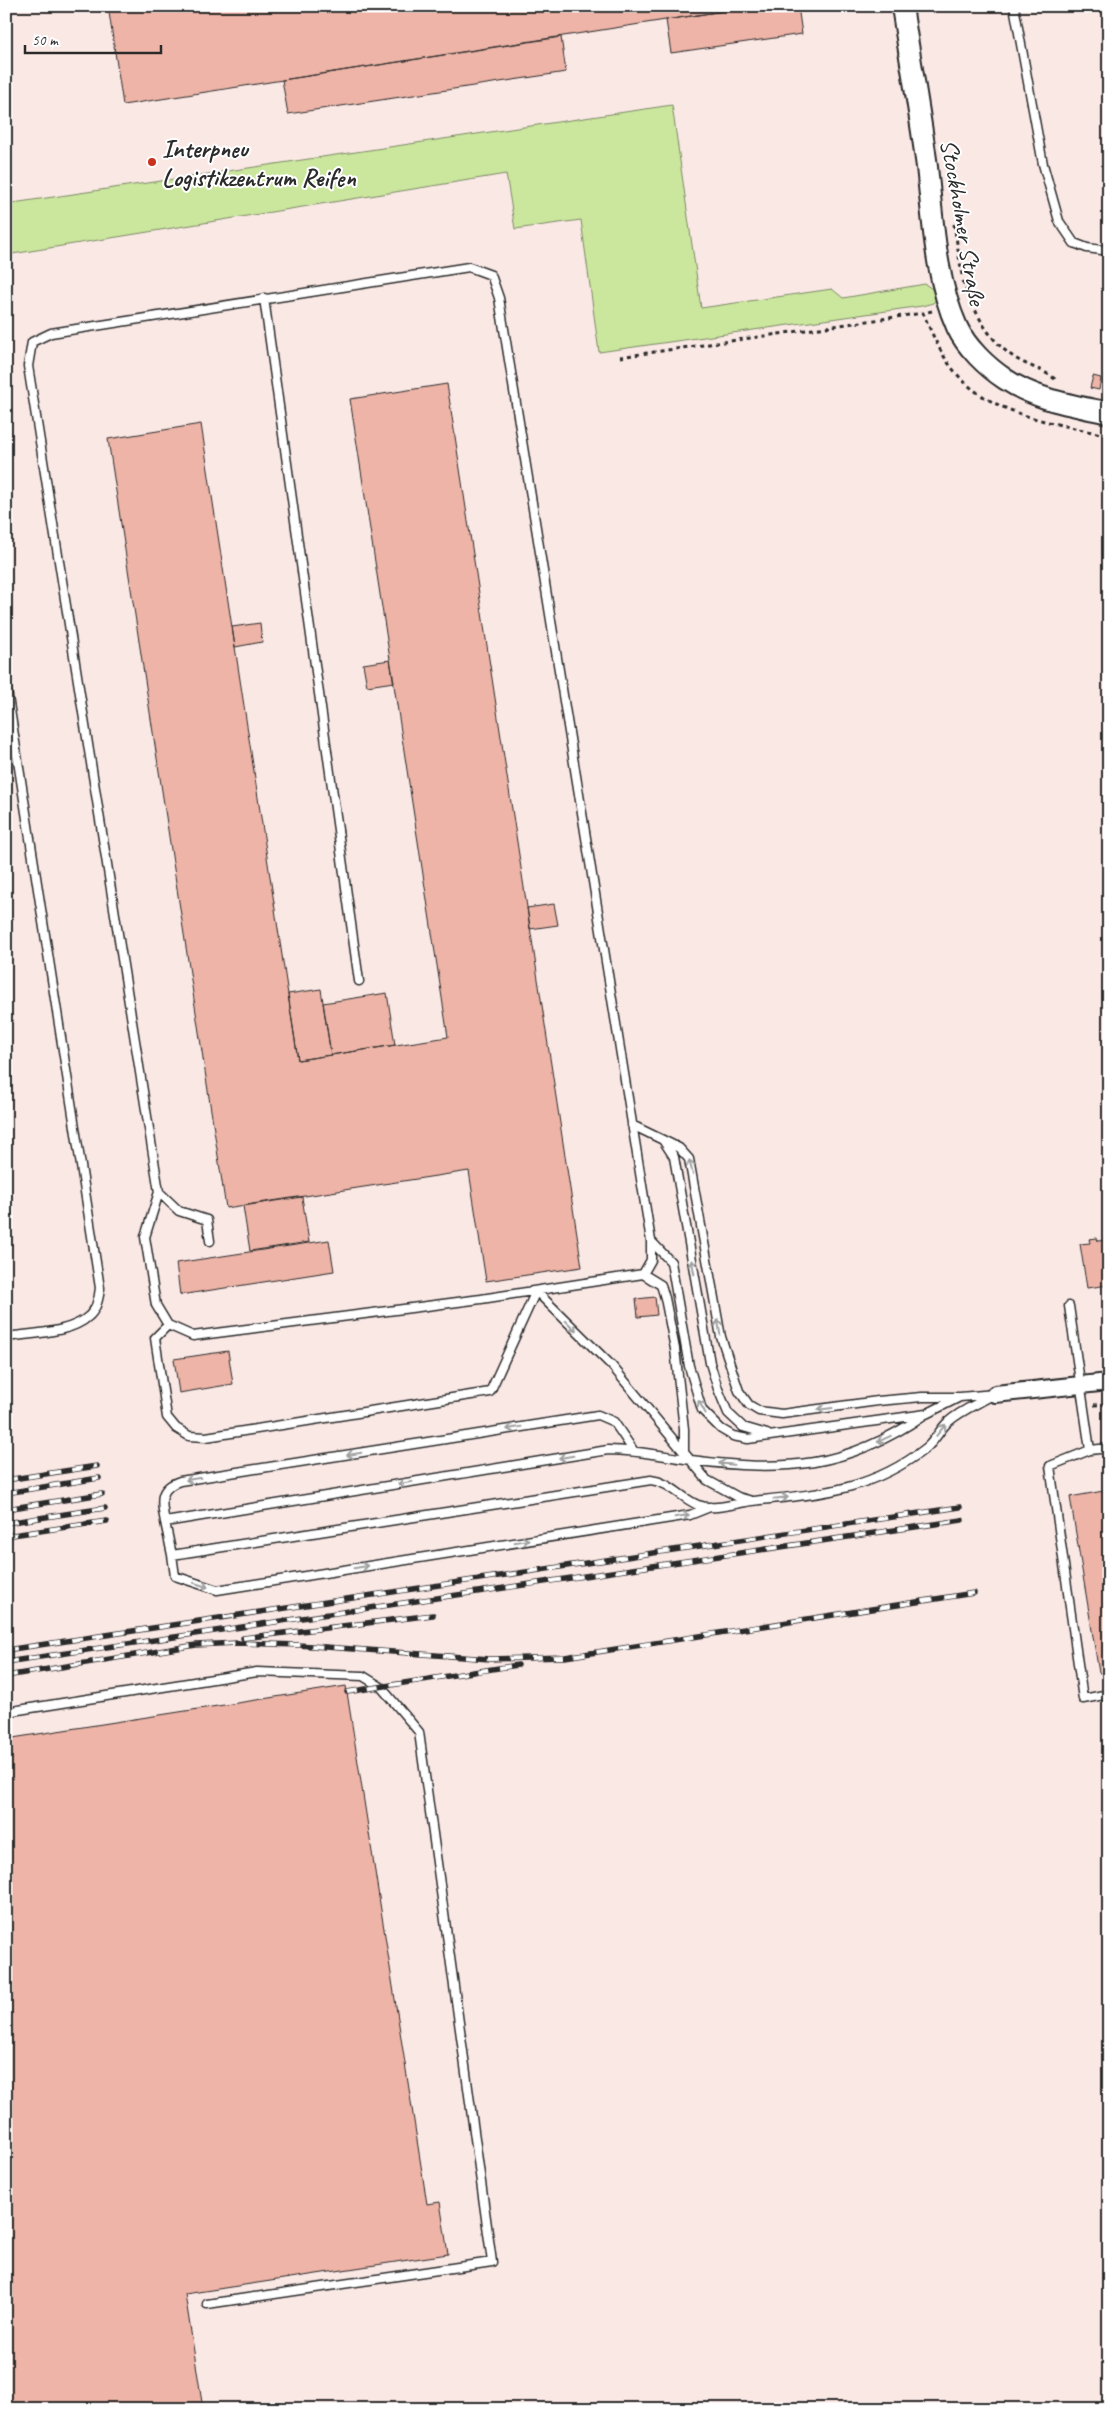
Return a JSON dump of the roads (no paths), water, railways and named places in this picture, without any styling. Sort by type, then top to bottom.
[{"type":"street","name":"Stockholmer Straße","points":[[902,6],[938,252],[950,308],[958,329],[979,357],[1004,379],[1041,397],[1109,413]]},
{"type":"street","points":[[995,1394],[1109,1382]]},
{"type":"lane","points":[[1014,6],[1043,164],[1059,221],[1065,233],[1074,242],[1086,248],[1109,251]]},
{"type":"lane","points":[[643,1274],[651,1260],[650,1241],[499,298],[491,275],[469,267],[51,333],[32,342],[28,366],[159,1192],[145,1237],[156,1305],[168,1325],[193,1336],[536,1291],[643,1274],[661,1285],[665,1298],[675,1349],[686,1457]]},
{"type":"lane","points":[[264,298],[359,981]]},
{"type":"lane","points":[[6,684],[100,1288],[95,1308],[89,1316],[78,1323],[61,1329],[6,1336]]},
{"type":"lane","points":[[632,1125],[679,1148],[689,1158],[721,1337],[739,1391],[749,1405],[759,1412],[782,1414],[878,1401],[995,1394]]},
{"type":"lane","points":[[663,1140],[674,1157],[678,1173],[710,1363],[718,1389],[728,1413],[743,1427],[777,1435]]},
{"type":"lane","points":[[159,1192],[179,1211],[206,1220],[210,1241]]},
{"type":"lane","points":[[650,1241],[671,1262],[689,1366],[702,1410],[716,1424],[733,1436],[748,1439],[926,1414]]},
{"type":"lane","points":[[168,1325],[155,1338],[167,1418],[176,1428],[189,1436],[206,1438],[490,1392],[536,1291]]},
{"type":"lane","points":[[536,1291],[612,1366],[707,1480],[738,1497],[752,1500]]},
{"type":"lane","points":[[1069,1306],[1090,1450]]},
{"type":"lane","points":[[633,1450],[614,1422],[598,1415],[180,1481],[167,1487],[164,1493],[162,1508],[175,1576],[217,1590],[690,1515],[710,1507],[752,1500],[846,1488],[882,1477],[928,1446],[947,1422],[959,1413],[995,1394]]},
{"type":"lane","points":[[165,1522],[598,1452],[633,1450],[745,1466],[790,1466],[819,1462],[847,1456],[905,1429],[926,1414],[960,1397]]},
{"type":"lane","points":[[1109,1448],[1090,1450],[1050,1466],[1083,1699],[1109,1694]]},
{"type":"lane","points":[[172,1555],[651,1480],[661,1481],[699,1505],[710,1507]]},
{"type":"lane","points":[[6,1712],[257,1672],[363,1676],[381,1687],[419,1732],[492,2262],[207,2304]]},
{"type":"railway","points":[[6,1480],[97,1466]]},
{"type":"railway","points":[[6,1493],[99,1478]]},
{"type":"railway","points":[[6,1509],[102,1494]]},
{"type":"railway","points":[[6,1650],[960,1507]]},
{"type":"railway","points":[[6,1523],[105,1508]]},
{"type":"railway","points":[[6,1662],[962,1520]]},
{"type":"railway","points":[[6,1536],[107,1521]]},
{"type":"railway","points":[[6,1676],[196,1645],[237,1643],[298,1645],[490,1659],[565,1657],[974,1593]]},
{"type":"railway","points":[[243,1638],[433,1615]]},
{"type":"railway","points":[[347,1692],[518,1665]]},
{"type":"place","name":"Interpneu Logistikzentrum Reifen","points":[[152,162]]}]
